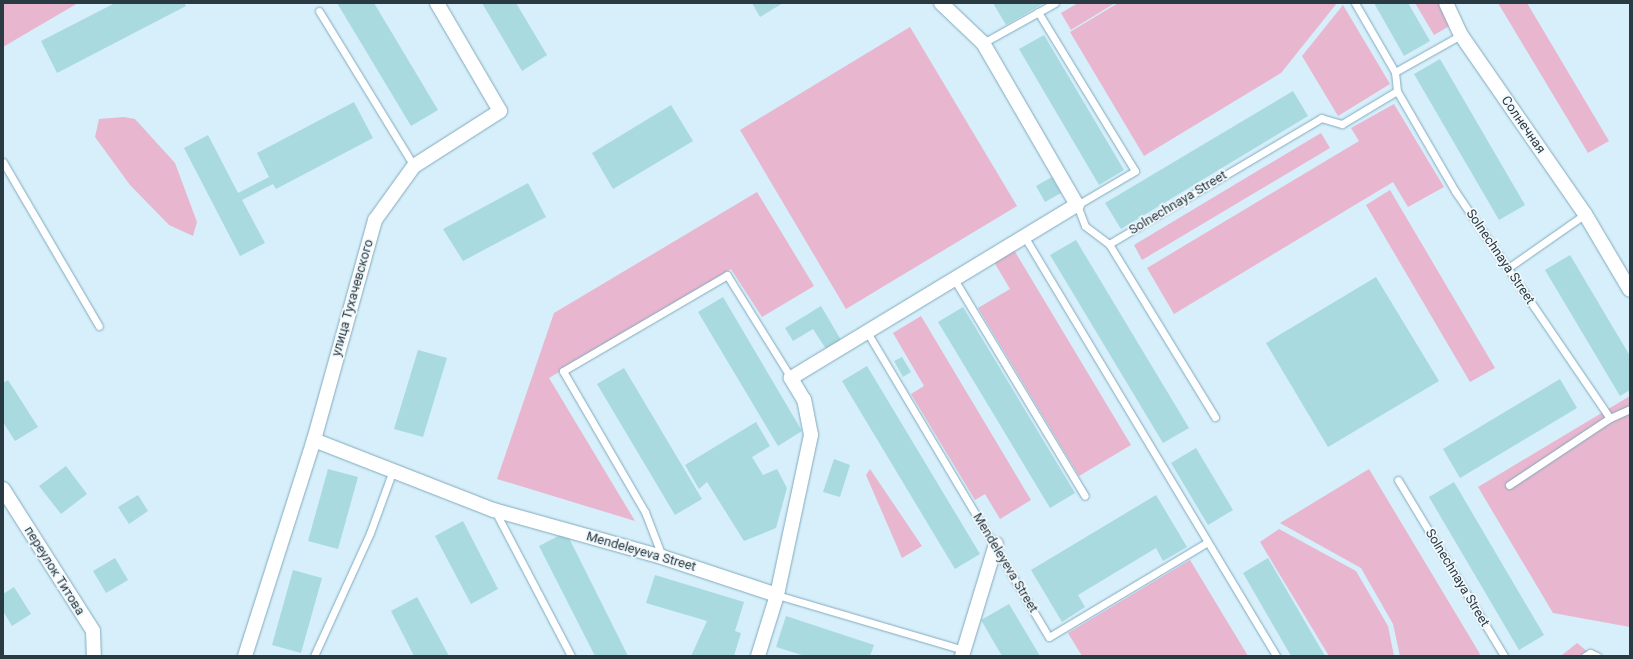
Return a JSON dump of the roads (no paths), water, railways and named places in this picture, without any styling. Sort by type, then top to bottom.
[{"type":"street","name":"улица Тухачевского","points":[[245,656],[314,440],[375,220],[414,166],[500,111],[437,3]]},
{"type":"street","points":[[758,656],[777,595],[811,435],[804,400],[791,378],[1077,205],[983,43],[941,3]]},
{"type":"street","name":"Солнечная","points":[[1446,3],[1461,35],[1585,214],[1630,290]]},
{"type":"street","name":"Mendeleyeva Street","points":[[314,440],[392,473],[494,510],[662,557],[777,595]]},
{"type":"street","name":"переулок Титова","points":[[3,489],[93,631],[94,656]]},
{"type":"street","points":[[965,654],[996,544]]},
{"type":"lane","points":[[983,43],[1055,3]]},
{"type":"lane","name":"Solnechnaya Street","points":[[1355,3],[1395,72],[1397,91],[1455,191],[1610,418]]},
{"type":"lane","points":[[319,11],[414,166]]},
{"type":"lane","points":[[1038,12],[1135,171],[1077,205],[1085,226],[1109,244],[1215,417]]},
{"type":"lane","points":[[1395,72],[1461,35]]},
{"type":"lane","name":"Solnechnaya Street","points":[[1109,244],[1321,118],[1342,124],[1397,91]]},
{"type":"lane","points":[[3,162],[99,326]]},
{"type":"lane","points":[[1508,268],[1585,214]]},
{"type":"lane","points":[[1024,236],[1206,543],[1276,656]]},
{"type":"lane","points":[[662,557],[645,512],[563,371],[727,275],[791,378]]},
{"type":"lane","points":[[954,279],[1085,496]]},
{"type":"lane","name":"Mendeleyeva Street","points":[[867,332],[996,544],[1048,637],[1206,543]]},
{"type":"lane","points":[[1509,485],[1610,418],[1630,409]]},
{"type":"lane","points":[[314,656],[370,533],[392,473]]},
{"type":"lane","name":"Solnechnaya Street","points":[[1398,480],[1504,656]]},
{"type":"lane","points":[[494,510],[571,656]]},
{"type":"lane","name":"Mendeleyeva Street","points":[[777,595],[965,654]]},
{"type":"lane","points":[[1585,656],[1590,653],[1596,656]]}]
